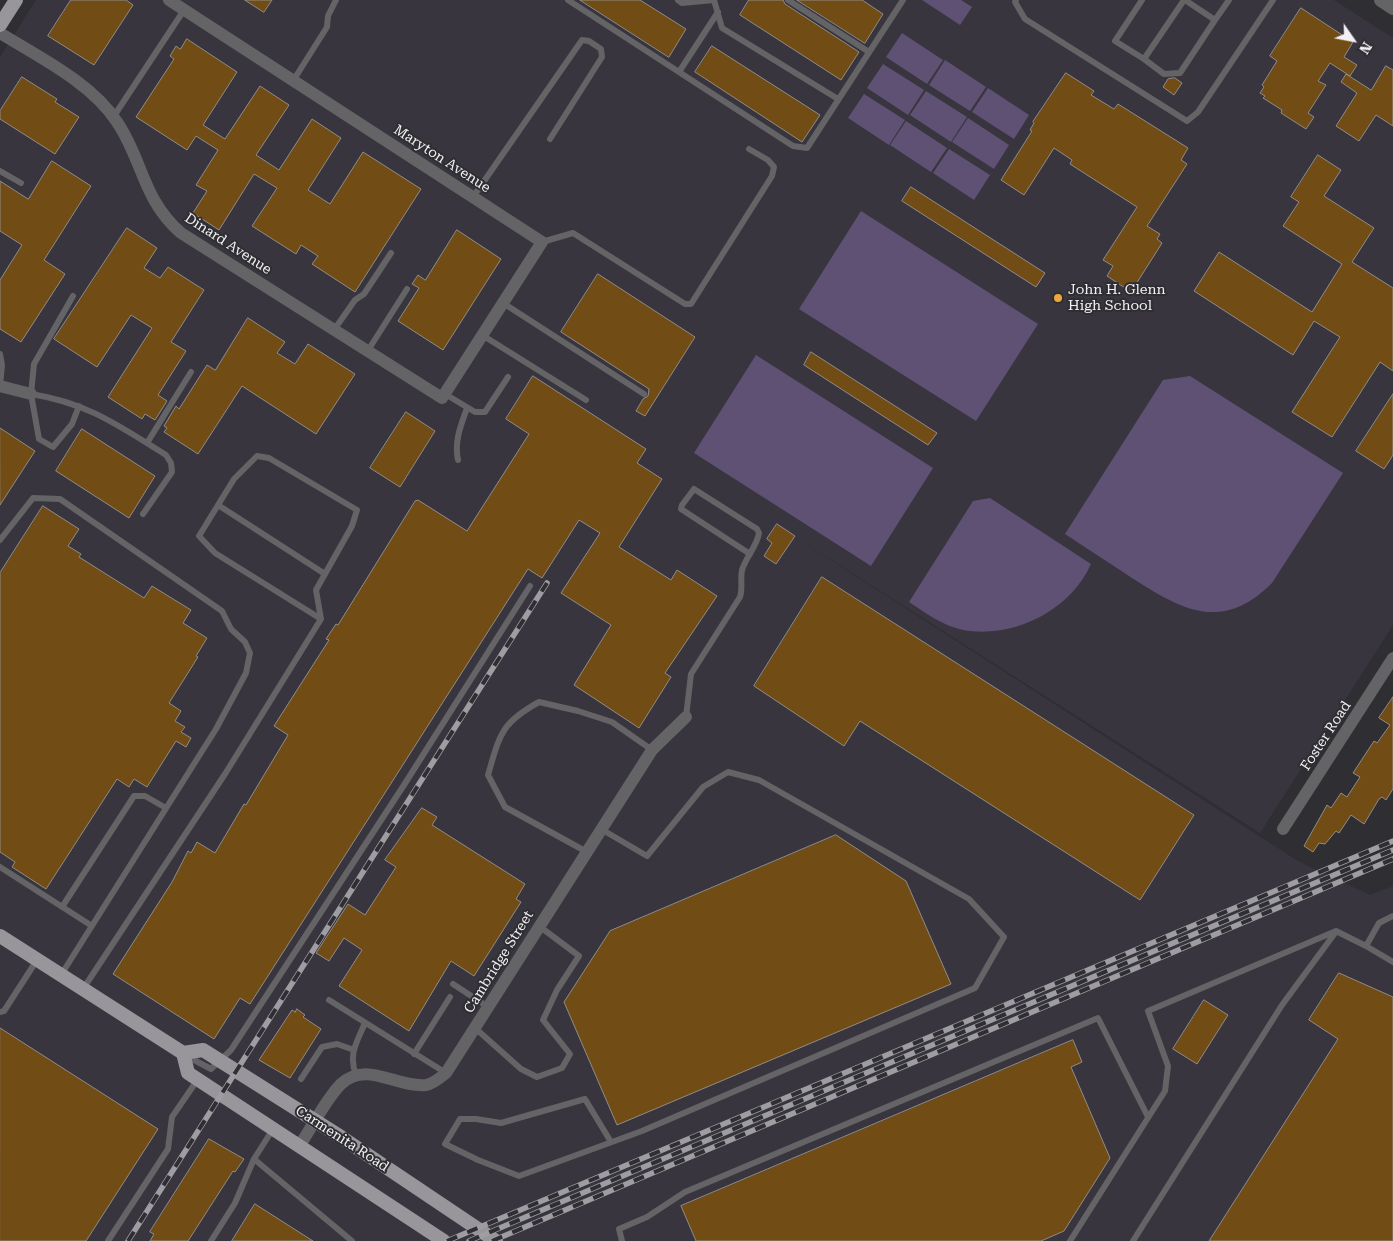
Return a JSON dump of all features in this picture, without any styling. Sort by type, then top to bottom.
[{"type":"main road","points":[[0,25],[16,0]]},
{"type":"main road","name":"Carmenita Road","points":[[0,936],[184,1056],[188,1073],[444,1241]]},
{"type":"main road","name":"Carmenita Road","points":[[184,1056],[203,1050],[316,1121],[496,1241]]},
{"type":"street","name":"Maryton Avenue","points":[[169,0],[542,242]]},
{"type":"street","points":[[1380,0],[1393,8]]},
{"type":"street","name":"Dinard Avenue","points":[[0,33],[89,91],[114,116],[156,204],[171,224],[368,352],[443,396]]},
{"type":"street","points":[[443,396],[542,242]]},
{"type":"street","points":[[0,386],[31,394]]},
{"type":"street","name":"Foster Road","points":[[1283,830],[1393,658]]},
{"type":"street","name":"Cambridge Street","points":[[446,1074],[652,750],[686,717]]},
{"type":"street","points":[[300,1145],[341,1084],[356,1075],[370,1073],[407,1084],[426,1085],[446,1074]]},
{"type":"lane","points":[[294,81],[327,27],[328,16],[336,0]]},
{"type":"lane","points":[[568,0],[793,146],[807,148],[902,0]]},
{"type":"lane","points":[[678,0],[682,2],[715,4]]},
{"type":"lane","points":[[788,0],[869,52]]},
{"type":"lane","points":[[1016,0],[1015,2],[1024,19],[1187,121],[1198,112],[1273,0]]},
{"type":"lane","points":[[1142,0],[1115,42],[1164,74],[1180,73],[1229,0]]},
{"type":"lane","points":[[1144,60],[1185,0],[1215,20]]},
{"type":"lane","points":[[679,72],[715,4]]},
{"type":"lane","points":[[715,4],[722,28],[838,100]]},
{"type":"lane","points":[[114,116],[184,10]]},
{"type":"lane","points":[[473,197],[582,40],[589,41],[601,49],[602,57],[550,139]]},
{"type":"lane","points":[[542,242],[573,233],[686,304],[691,304],[772,176],[774,167],[768,160],[749,149]]},
{"type":"lane","points":[[0,171],[21,183]]},
{"type":"lane","points":[[334,330],[356,300],[364,294],[391,253]]},
{"type":"lane","points":[[368,352],[407,290]]},
{"type":"lane","points":[[74,296],[34,364],[31,394],[39,439],[53,447],[72,424],[79,406]]},
{"type":"lane","points":[[503,303],[644,394]]},
{"type":"lane","points":[[482,335],[586,400]]},
{"type":"lane","points":[[0,354],[2,366],[0,386]]},
{"type":"lane","points":[[147,443],[191,372]]},
{"type":"lane","points":[[443,396],[474,412],[485,412],[508,377]]},
{"type":"lane","points":[[31,394],[60,399],[93,411],[166,455],[172,472],[143,514]]},
{"type":"lane","points":[[458,460],[456,449],[458,435],[467,408]]},
{"type":"lane","points":[[83,989],[225,774],[321,619],[316,590],[352,526],[357,510],[268,458],[257,456],[234,479],[199,536],[215,553],[321,619]]},
{"type":"lane","points":[[686,717],[691,674],[740,597],[743,589],[740,579],[760,533],[757,528],[694,489],[682,505],[681,510],[750,554]]},
{"type":"lane","points":[[0,540],[33,498],[60,499],[222,611],[231,629],[245,642],[250,653],[246,673],[216,729],[61,975]]},
{"type":"lane","points":[[218,505],[325,574]]},
{"type":"lane","points":[[219,1060],[231,1050],[266,997],[530,586]]},
{"type":"lane","points":[[587,852],[506,807],[488,775],[499,737],[515,715],[539,702],[578,711],[612,722],[652,750]]},
{"type":"lane","points":[[601,829],[647,856],[703,787],[728,772],[759,780],[969,898],[1004,937],[976,988],[742,1090],[611,1142],[519,1176],[478,1160],[445,1144],[460,1119],[476,1118],[501,1123],[584,1099],[611,1142]]},
{"type":"lane","points":[[62,907],[134,796],[144,796],[166,808]]},
{"type":"lane","points":[[0,867],[92,926]]},
{"type":"lane","points":[[1366,946],[1379,923],[1393,916]]},
{"type":"lane","points":[[475,1028],[521,1069],[537,1077],[562,1068],[570,1054],[543,1020],[557,990],[579,956],[540,926]]},
{"type":"lane","points":[[1133,1241],[1282,1005],[1336,931]]},
{"type":"lane","points":[[1070,1241],[1165,1091],[1168,1066],[1148,1011],[1336,931],[1393,962]]},
{"type":"lane","points":[[0,1012],[4,1011],[37,960]]},
{"type":"lane","points":[[453,984],[488,1006]]},
{"type":"lane","points":[[414,1054],[450,997]]},
{"type":"lane","points":[[329,1000],[446,1074]]},
{"type":"lane","points":[[622,1241],[619,1229],[647,1217],[685,1192],[1098,1018],[1148,1118]]},
{"type":"lane","points":[[356,1075],[353,1066],[354,1050],[365,1023]]},
{"type":"lane","points":[[301,1079],[322,1046],[337,1044],[354,1050]]},
{"type":"lane","points":[[108,1241],[168,1150],[172,1117],[198,1079]]},
{"type":"lane","points":[[211,1241],[235,1203],[254,1159],[274,1128]]},
{"type":"lane","points":[[254,1159],[352,1241]]},
{"type":"shaded area","points":[[36,0],[1334,0],[1393,38],[1393,625],[1260,833],[761,515],[1298,861],[1370,895],[1393,886],[1393,1241],[0,1241],[0,57]]},
{"type":"shaded area","points":[[922,0],[961,0],[972,7],[960,25]]},
{"type":"shaded area","points":[[902,33],[943,60],[927,84],[886,57]]},
{"type":"shaded area","points":[[945,60],[986,87],[970,111],[929,85]]},
{"type":"shaded area","points":[[883,64],[924,90],[908,115],[867,88]]},
{"type":"shaded area","points":[[988,88],[1029,115],[1014,139],[972,112]]},
{"type":"shaded area","points":[[926,91],[967,117],[951,142],[910,115]]},
{"type":"shaded area","points":[[864,94],[905,120],[889,145],[848,118]]},
{"type":"shaded area","points":[[968,118],[1009,145],[994,169],[952,142]]},
{"type":"shaded area","points":[[906,121],[947,148],[931,172],[890,145]]},
{"type":"shaded area","points":[[949,149],[990,175],[974,200],[933,173]]},
{"type":"shaded area","points":[[861,211],[1038,324],[976,421],[799,309]]},
{"type":"shaded area","points":[[756,355],[933,468],[871,566],[694,453]]},
{"type":"shaded area","points":[[1190,376],[1343,473],[1272,583],[1254,598],[1236,608],[1219,612],[1185,607],[1168,599],[1065,534],[1163,380]]},
{"type":"shaded area","points":[[990,498],[1091,564],[1082,581],[1069,595],[1054,608],[1038,618],[1001,630],[982,632],[963,630],[928,615],[909,602],[973,501]]},
{"type":"building","points":[[71,0],[126,0],[133,5],[94,65],[48,36]]},
{"type":"building","points":[[245,0],[272,0],[264,12]]},
{"type":"building","points":[[580,0],[640,0],[686,29],[669,57]]},
{"type":"building","points":[[749,0],[783,0],[785,4],[859,52],[841,80],[740,15]]},
{"type":"building","points":[[797,0],[862,0],[883,14],[865,43]]},
{"type":"building","points":[[1301,8],[1353,42],[1344,57],[1357,65],[1350,76],[1330,63],[1318,81],[1326,85],[1308,113],[1314,117],[1306,129],[1281,113],[1282,110],[1263,98],[1265,96],[1260,93],[1264,87],[1262,85],[1277,61],[1270,56]]},
{"type":"building","points":[[187,39],[237,72],[203,125],[225,139],[260,86],[289,105],[256,155],[279,170],[312,119],[341,138],[308,190],[330,204],[363,152],[421,189],[355,292],[312,264],[318,256],[301,245],[296,254],[252,226],[277,188],[254,174],[219,230],[193,213],[207,191],[196,185],[218,150],[196,136],[187,150],[136,117],[174,59],[170,56],[176,46],[180,49]]},
{"type":"building","points":[[712,46],[820,115],[802,142],[695,72]]},
{"type":"building","points":[[1386,66],[1393,70],[1393,126],[1376,115],[1359,141],[1336,126],[1357,93],[1341,82],[1346,74],[1371,90]]},
{"type":"building","points":[[1066,73],[1094,91],[1091,95],[1114,109],[1118,104],[1188,148],[1181,160],[1187,164],[1147,226],[1160,234],[1157,239],[1162,243],[1131,292],[1107,276],[1113,266],[1103,260],[1137,207],[1070,164],[1072,160],[1054,148],[1024,195],[1001,180],[1032,131],[1030,130],[1033,122]]},
{"type":"building","points":[[22,77],[57,99],[55,102],[79,117],[55,154],[0,119],[0,111]]},
{"type":"building","points":[[1175,78],[1182,83],[1174,95],[1163,87],[1168,79]]},
{"type":"building","points":[[1318,155],[1341,170],[1324,196],[1374,228],[1352,262],[1393,288],[1393,371],[1380,362],[1332,437],[1292,412],[1340,337],[1314,321],[1293,355],[1194,291],[1219,252],[1312,312],[1342,264],[1283,226],[1299,202],[1291,197]]},
{"type":"building","points":[[52,161],[91,186],[44,260],[65,274],[21,342],[0,329],[0,280],[22,245],[0,231],[0,181],[28,199]]},
{"type":"building","points":[[911,187],[1045,273],[1036,287],[902,201]]},
{"type":"building","points":[[127,228],[157,248],[144,268],[160,278],[168,267],[204,290],[171,342],[186,351],[158,395],[167,401],[155,420],[145,414],[142,419],[108,397],[152,328],[131,315],[97,367],[54,339]]},
{"type":"building","points":[[457,230],[501,259],[443,350],[398,321],[419,288],[412,284],[418,275],[425,280]]},
{"type":"building","points":[[598,274],[695,337],[645,416],[636,411],[643,399],[648,396],[649,389],[561,332]]},
{"type":"building","points":[[248,318],[285,342],[277,353],[295,364],[308,344],[355,374],[316,434],[242,386],[198,454],[164,432],[167,428],[164,426],[176,406],[179,409],[207,365],[215,370]]},
{"type":"building","points":[[811,352],[937,433],[928,445],[804,365]]},
{"type":"building","points":[[533,376],[646,449],[637,463],[662,479],[619,547],[671,580],[677,570],[717,596],[665,673],[671,677],[639,728],[574,685],[611,625],[561,593],[600,533],[579,520],[542,578],[528,569],[250,1004],[240,998],[214,1039],[113,974],[172,882],[188,851],[191,853],[197,842],[215,853],[244,804],[246,805],[288,735],[274,726],[329,640],[326,639],[336,624],[338,625],[415,501],[418,500],[467,531],[529,434],[506,419]]},
{"type":"building","points":[[1393,394],[1393,455],[1384,469],[1356,451]]},
{"type":"building","points":[[406,412],[435,431],[400,487],[370,468]]},
{"type":"building","points":[[0,428],[35,451],[0,505]]},
{"type":"building","points":[[82,429],[155,476],[129,518],[56,471]]},
{"type":"building","points":[[43,506],[79,529],[68,546],[81,554],[79,557],[144,598],[152,586],[191,610],[183,623],[207,638],[196,656],[198,657],[169,703],[181,711],[175,721],[185,727],[181,732],[191,738],[186,747],[176,741],[147,787],[134,779],[129,787],[117,779],[46,889],[12,867],[15,862],[0,852],[0,573]]},
{"type":"building","points":[[777,524],[795,536],[776,564],[764,556],[772,543],[767,539]]},
{"type":"building","points":[[822,577],[1194,815],[1140,900],[860,721],[844,746],[754,686]]},
{"type":"building","points":[[1393,697],[1393,789],[1386,800],[1382,797],[1379,799],[1364,824],[1351,815],[1339,833],[1336,831],[1325,844],[1319,843],[1313,852],[1304,846],[1327,805],[1331,808],[1341,793],[1347,797],[1360,777],[1353,773],[1374,741],[1377,743],[1390,725],[1379,718]]},
{"type":"building","points":[[422,808],[437,817],[432,825],[525,884],[516,899],[521,902],[474,976],[451,961],[409,1031],[339,986],[362,950],[344,938],[329,961],[316,953],[348,904],[365,915],[396,867],[385,860]]},
{"type":"building","points":[[836,835],[906,881],[951,984],[617,1125],[564,1002],[610,931]]},
{"type":"building","points":[[1339,973],[1393,997],[1393,1241],[1209,1241],[1338,1039],[1309,1020]]},
{"type":"building","points":[[1204,1000],[1228,1015],[1197,1064],[1173,1049]]},
{"type":"building","points":[[297,1009],[305,1015],[303,1017],[321,1029],[290,1078],[259,1060],[292,1010],[295,1012]]},
{"type":"building","points":[[0,1028],[158,1129],[86,1241],[0,1241]]},
{"type":"building","points":[[1073,1040],[1082,1062],[1071,1067],[1110,1158],[1064,1231],[1041,1241],[696,1241],[681,1206]]},
{"type":"building","points":[[209,1139],[244,1159],[235,1172],[233,1171],[188,1241],[150,1241],[154,1234],[150,1232]]},
{"type":"building","points":[[255,1204],[313,1241],[232,1241]]},
{"type":"railway","points":[[128,1241],[547,583]]},
{"type":"railway","points":[[447,1241],[1393,841]]},
{"type":"railway","points":[[469,1241],[1393,850]]},
{"type":"railway","points":[[492,1241],[1393,859]]},
{"type":"place","name":"John H. Glenn High School","points":[[1058,298]]}]
